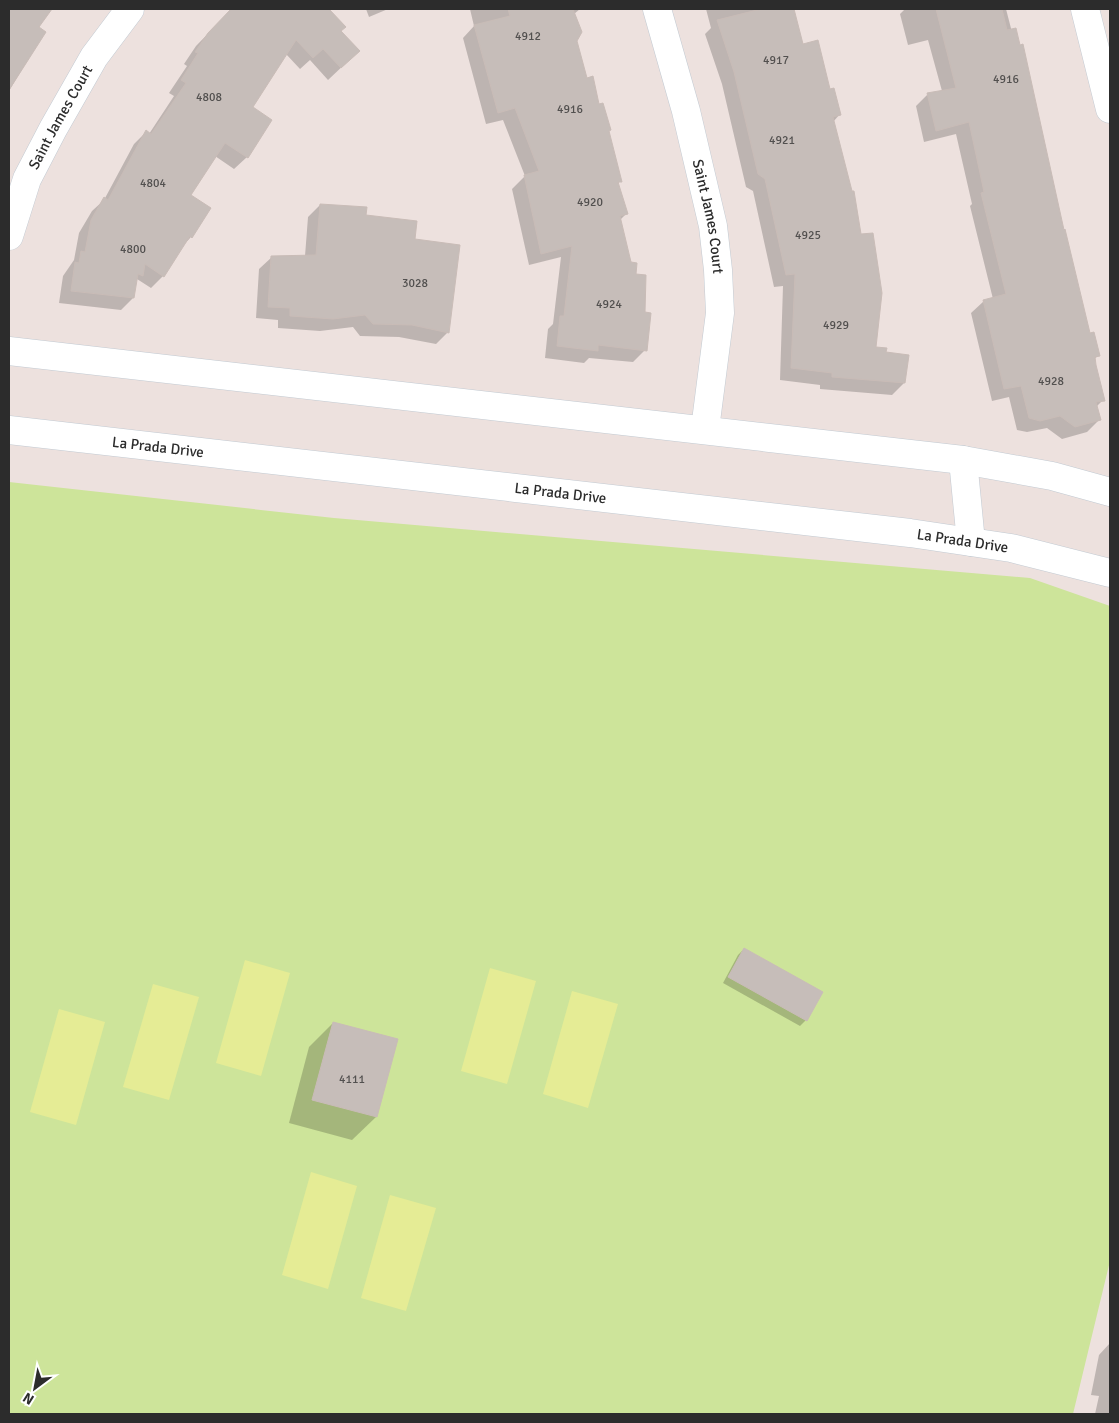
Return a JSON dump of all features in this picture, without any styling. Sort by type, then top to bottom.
[{"type":"main road","name":"Saint James Court","points":[[9,236],[27,179],[53,129],[94,57],[130,9]]},
{"type":"main road","name":"Saint James Court","points":[[657,9],[686,111],[713,226],[720,313],[705,429]]},
{"type":"main road","points":[[1086,9],[1110,109]]},
{"type":"main road","points":[[9,350],[963,460],[1052,476],[1110,492]]},
{"type":"main road","name":"La Prada Drive","points":[[9,430],[910,533],[1011,548],[1110,573]]},
{"type":"main road","points":[[963,460],[971,542]]},
{"type":"green space","points":[[9,482],[334,518],[1030,578],[1110,606],[1110,1261],[1073,1414],[9,1414]]},
{"type":"green space","points":[[245,960],[290,973],[261,1076],[216,1063]]},
{"type":"green space","points":[[490,968],[536,981],[507,1084],[461,1071]]},
{"type":"green space","points":[[153,984],[199,997],[169,1100],[123,1087]]},
{"type":"green space","points":[[572,991],[618,1004],[588,1108],[543,1094]]},
{"type":"green space","points":[[59,1009],[105,1022],[76,1125],[30,1112]]},
{"type":"green space","points":[[311,1172],[357,1186],[328,1289],[282,1275]]},
{"type":"green space","points":[[390,1195],[436,1208],[406,1311],[361,1298]]},
{"type":"building","points":[[9,9],[52,9],[39,27],[46,32],[9,90]]},
{"type":"building","points":[[231,9],[329,9],[346,27],[341,31],[360,51],[341,68],[323,49],[313,58],[296,40],[253,107],[272,120],[248,158],[225,143],[191,195],[211,208],[192,238],[190,236],[164,277],[145,264],[143,276],[138,274],[134,298],[71,291],[75,262],[79,263],[81,251],[85,252],[91,220],[104,197],[108,200],[146,130],[151,134],[186,83],[181,80],[198,53],[195,52],[208,33]]},
{"type":"building","points":[[508,9],[573,9],[582,32],[577,41],[587,78],[593,76],[599,104],[603,103],[611,130],[609,131],[622,182],[618,182],[628,214],[620,216],[631,262],[637,263],[636,274],[646,275],[645,312],[651,313],[647,351],[598,345],[598,351],[557,346],[560,316],[564,316],[572,246],[541,254],[524,175],[539,171],[515,108],[498,113],[474,25],[510,16]]},
{"type":"building","points":[[761,9],[794,9],[803,44],[818,40],[830,89],[834,88],[841,115],[833,117],[852,191],[854,191],[861,234],[873,233],[882,293],[876,347],[887,348],[886,352],[909,355],[905,383],[832,377],[832,373],[791,368],[795,274],[786,275],[765,179],[758,174],[734,72],[717,20]]},
{"type":"building","points":[[936,9],[1002,9],[1007,30],[1016,28],[1020,45],[1023,44],[1064,230],[1090,333],[1094,332],[1100,356],[1095,357],[1105,401],[1096,402],[1101,420],[1075,427],[1060,416],[1040,421],[1029,418],[1021,386],[1004,389],[983,300],[1006,294],[981,193],[984,192],[969,122],[936,131],[927,93],[956,88]]},
{"type":"building","points":[[320,204],[367,207],[366,215],[417,221],[415,239],[460,245],[449,333],[412,325],[373,324],[365,315],[333,319],[290,316],[290,308],[268,307],[271,256],[316,255]]},
{"type":"building","points":[[744,948],[823,992],[807,1021],[728,977]]},
{"type":"building","points":[[333,1022],[398,1039],[377,1117],[312,1100]]}]
